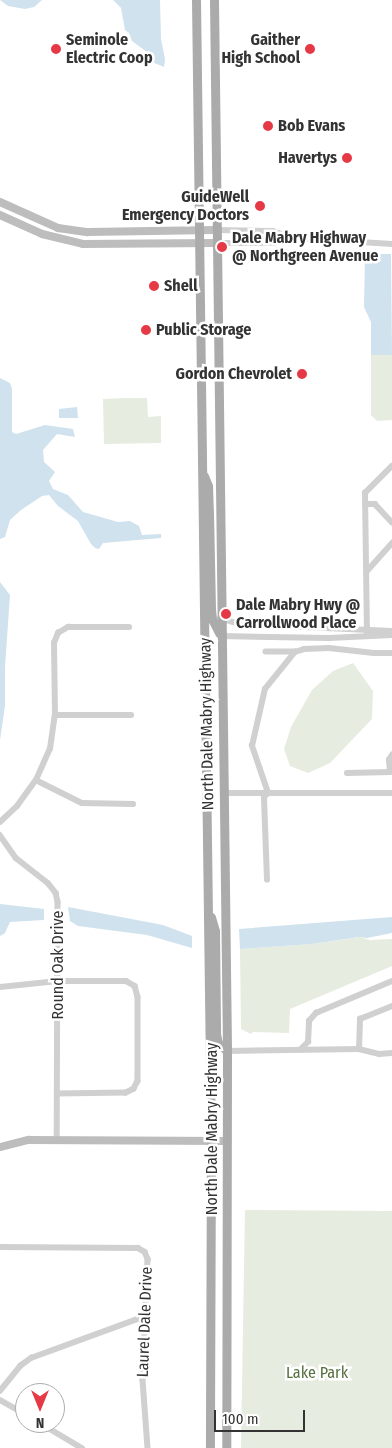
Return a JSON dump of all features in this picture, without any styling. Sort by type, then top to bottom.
[{"type":"main road","name":"North Dale Mabry Highway","points":[[196,0],[197,244],[211,1140],[210,1448]]},
{"type":"main road","name":"North Dale Mabry Highway","points":[[214,0],[220,636],[227,1052],[226,1448]]},
{"type":"main road","points":[[196,31],[214,31]]},
{"type":"main road","points":[[201,466],[208,486],[212,619],[220,636]]},
{"type":"main road","points":[[208,907],[215,931],[216,1034],[218,1043],[227,1052]]},
{"type":"street","points":[[0,202],[58,228],[88,232],[273,231],[295,238],[392,244]]},
{"type":"street","points":[[0,215],[42,234],[83,244],[273,243],[295,238]]},
{"type":"street","points":[[367,633],[366,493],[392,466]]},
{"type":"street","points":[[365,504],[374,504],[392,522]]},
{"type":"street","points":[[367,571],[392,543]]},
{"type":"street","points":[[220,618],[240,624],[328,629],[392,637]]},
{"type":"street","points":[[278,637],[279,626]]},
{"type":"street","points":[[0,822],[17,806],[36,780],[50,749],[55,715],[54,643],[58,633],[68,627],[129,627]]},
{"type":"street","points":[[328,629],[329,648]]},
{"type":"street","points":[[220,636],[329,638],[392,631]]},
{"type":"street","points":[[266,652],[295,652],[304,649],[329,648],[392,653]]},
{"type":"street","points":[[268,793],[252,746],[265,688],[295,652]]},
{"type":"street","points":[[55,715],[130,715]]},
{"type":"street","points":[[347,773],[391,774],[390,760],[392,755]]},
{"type":"street","points":[[36,780],[82,803],[133,804]]},
{"type":"street","points":[[223,793],[392,793]]},
{"type":"street","points":[[267,880],[264,796],[268,793]]},
{"type":"street","name":"Round Oak Drive","points":[[0,835],[16,858],[48,883],[56,893],[58,981],[57,1140]]},
{"type":"street","points":[[0,987],[58,981],[126,981],[135,986],[138,997],[138,1081],[134,1089],[126,1093],[58,1094]]},
{"type":"street","points":[[301,1049],[308,1042],[309,1021],[316,1013],[392,981]]},
{"type":"street","points":[[359,1049],[360,1019],[392,1006]]},
{"type":"street","points":[[227,1052],[359,1049],[379,1054],[392,1053]]},
{"type":"street","points":[[0,1148],[29,1140],[227,1141]]},
{"type":"street","name":"Laurel Dale Drive","points":[[0,1247],[138,1248],[145,1252],[148,1259],[143,1380],[148,1448]]},
{"type":"street","points":[[0,1391],[20,1366],[31,1358],[146,1316]]},
{"type":"street","points":[[0,1400],[15,1408]]},
{"type":"street","points":[[57,1433],[82,1448]]},
{"type":"green space","points":[[371,355],[392,355],[392,420],[377,421],[371,415]]},
{"type":"green space","points":[[147,398],[148,417],[161,416],[161,443],[104,444],[103,399]]},
{"type":"green space","points":[[353,663],[373,691],[372,719],[330,763],[308,773],[290,766],[284,749],[291,727],[312,690],[333,671]]},
{"type":"green space","points":[[360,937],[370,940],[392,939],[392,966],[290,1009],[289,1033],[253,1032],[251,1034],[241,1029],[240,949],[312,944]]},
{"type":"green space","name":"Lake Park","points":[[245,1210],[392,1211],[392,1448],[241,1448]]},
{"type":"water","points":[[0,0],[42,0],[34,7],[25,9],[8,6]]},
{"type":"water","points":[[113,0],[160,0],[164,67],[152,62],[147,52],[132,41],[129,33],[125,30],[121,8]]},
{"type":"water","points":[[365,254],[391,254],[392,355],[371,355],[371,322],[364,307]]},
{"type":"water","points":[[0,378],[10,383],[12,389],[12,432],[16,434],[45,425],[73,429],[75,437],[57,434],[43,450],[44,462],[55,472],[49,481],[53,489],[68,495],[83,512],[118,522],[130,521],[139,526],[142,535],[161,534],[161,538],[103,543],[99,549],[95,548],[78,521],[58,506],[49,495],[42,496],[21,510],[10,520],[5,537],[0,539]]},
{"type":"water","points":[[77,407],[78,418],[59,418],[59,409]]},
{"type":"water","points":[[0,582],[10,595],[5,667],[5,706],[0,740]]},
{"type":"water","points":[[0,904],[44,909],[44,920],[10,922],[5,933],[0,936]]},
{"type":"water","points":[[68,907],[163,925],[192,936],[192,948],[147,935],[78,926],[70,921]]},
{"type":"water","points":[[392,917],[392,933],[367,938],[359,937],[312,944],[240,949],[239,929]]},
{"type":"place","name":"Seminole Electric Coop","points":[[56,49]]},
{"type":"place","name":"Gaither High School","points":[[310,49]]},
{"type":"place","name":"Bob Evans","points":[[268,126]]},
{"type":"place","name":"Havertys","points":[[347,158]]},
{"type":"place","name":"GuideWell Emergency Doctors","points":[[260,206]]},
{"type":"place","name":"Dale Mabry Highway @ Northgreen Avenue","points":[[222,247]]},
{"type":"place","name":"Shell","points":[[154,286]]},
{"type":"place","name":"Public Storage","points":[[146,330]]},
{"type":"place","name":"Gordon Chevrolet","points":[[302,374]]},
{"type":"place","name":"Dale Mabry Hwy @ Carrollwood Place","points":[[226,614]]}]
